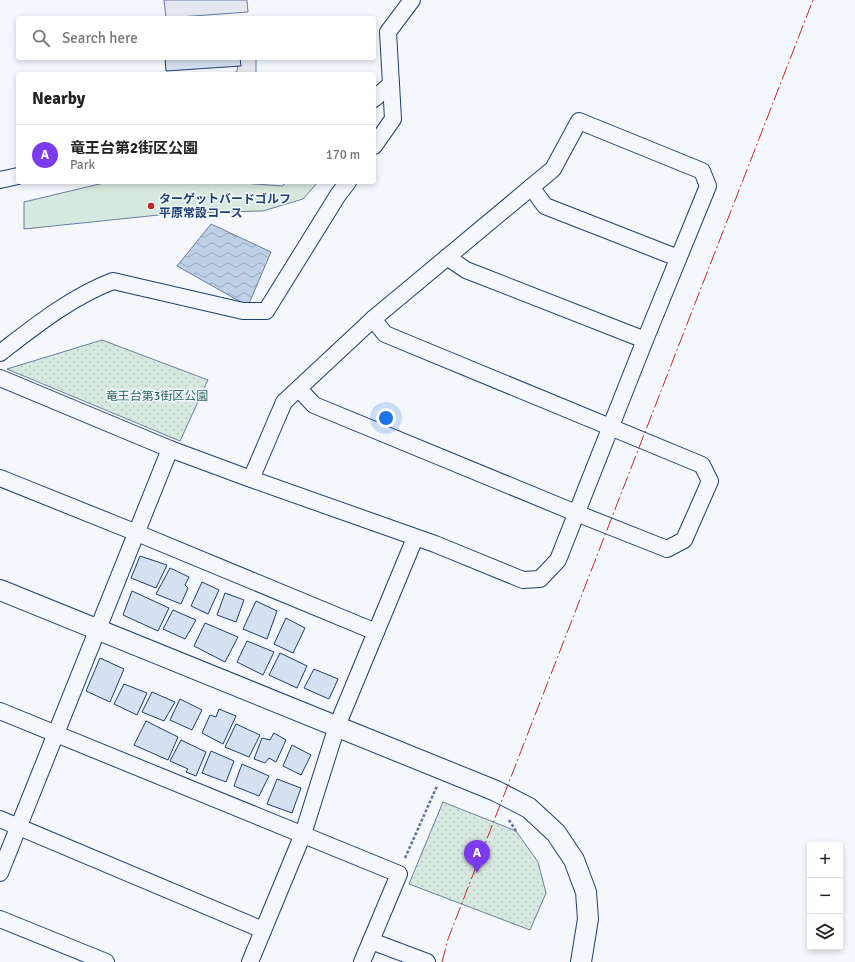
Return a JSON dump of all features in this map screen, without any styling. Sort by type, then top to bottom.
[{"type":"street","points":[[376,143],[393,119],[388,32],[412,0]]},
{"type":"street","points":[[376,97],[392,84]]},
{"type":"street","points":[[0,378],[170,449],[251,480],[435,544],[523,580],[540,580],[558,560],[708,186],[702,171],[579,120],[553,169],[373,319],[284,402],[251,480]]},
{"type":"street","points":[[0,180],[16,176]]},
{"type":"street","points":[[0,354],[41,321],[94,288],[113,281],[243,311],[266,311],[338,195],[346,184]]},
{"type":"street","points":[[531,187],[545,206],[678,258]]},
{"type":"street","points":[[447,257],[466,270],[645,340]]},
{"type":"street","points":[[298,389],[314,405],[667,549],[684,540],[710,481],[702,465],[385,334],[373,319]]},
{"type":"street","points":[[0,873],[170,449]]},
{"type":"street","points":[[0,478],[376,632]]},
{"type":"street","points":[[250,962],[303,834],[336,726],[416,538]]},
{"type":"street","points":[[0,590],[444,769],[496,791],[529,808],[556,833],[574,860],[586,892],[588,919],[581,962]]},
{"type":"street","points":[[0,711],[399,874],[362,962]]},
{"type":"street","points":[[0,819],[263,930]]},
{"type":"street","points":[[0,919],[106,962]]},
{"type":"street","points":[[371,941],[427,962]]},
{"type":"path","points":[[399,874],[444,769]]},
{"type":"green space","name":"ターゲットバードゴルフ 平原常設コース","points":[[100,184],[255,184],[282,186],[284,184],[316,184],[303,199],[263,211],[178,213],[24,229],[24,202]]},
{"type":"green space","name":"竜王台第3街区公園","points":[[102,340],[208,380],[180,441],[7,369]]},
{"type":"green space","points":[[443,802],[516,831],[538,862],[546,893],[530,930],[409,884]]},
{"type":"shaded area","points":[[164,0],[247,0],[248,12],[193,16],[166,16]]},
{"type":"shaded area","points":[[238,60],[256,60],[256,72],[237,72]]},
{"type":"water","points":[[211,224],[271,252],[248,306],[177,266]]},
{"type":"building","points":[[165,60],[240,60],[241,66],[166,71]]},
{"type":"building","points":[[140,556],[167,565],[156,588],[131,578]]},
{"type":"building","points":[[170,568],[189,577],[185,585],[188,588],[181,604],[156,594]]},
{"type":"building","points":[[202,582],[219,590],[208,614],[191,606]]},
{"type":"building","points":[[132,591],[169,608],[158,631],[123,615]]},
{"type":"building","points":[[225,593],[244,600],[236,622],[217,615]]},
{"type":"building","points":[[256,601],[277,611],[267,639],[243,629]]},
{"type":"building","points":[[173,610],[196,620],[185,639],[163,629]]},
{"type":"building","points":[[286,618],[305,628],[293,653],[274,644]]},
{"type":"building","points":[[205,623],[238,637],[225,662],[194,646]]},
{"type":"building","points":[[247,641],[274,652],[263,675],[237,662]]},
{"type":"building","points":[[280,653],[307,666],[297,688],[269,675]]},
{"type":"building","points":[[100,658],[124,669],[110,702],[86,691]]},
{"type":"building","points":[[314,669],[338,679],[329,699],[304,688]]},
{"type":"building","points":[[124,684],[147,693],[137,715],[114,704]]},
{"type":"building","points":[[152,692],[175,702],[164,721],[142,712]]},
{"type":"building","points":[[180,699],[202,710],[192,730],[170,720]]},
{"type":"building","points":[[219,709],[236,716],[223,744],[202,733],[210,715],[216,717]]},
{"type":"building","points":[[146,721],[178,737],[168,760],[134,745]]},
{"type":"building","points":[[236,724],[260,735],[249,757],[225,747]]},
{"type":"building","points":[[274,733],[286,740],[276,762],[269,758],[265,763],[254,759],[262,738],[270,740]]},
{"type":"building","points":[[181,740],[206,752],[196,776],[186,772],[188,769],[170,761]]},
{"type":"building","points":[[292,745],[311,755],[301,775],[283,766]]},
{"type":"building","points":[[211,751],[234,761],[226,782],[202,773]]},
{"type":"building","points":[[242,764],[269,776],[259,796],[234,786]]},
{"type":"building","points":[[277,779],[301,788],[292,813],[267,804]]},
{"type":"power","points":[[442,962],[448,939],[813,0]]},
{"type":"place","name":"ターゲットバードゴルフ 平原常設コース","points":[[151,206]]},
{"type":"place","name":"竜王台第2街区公園","points":[[477,873]]}]
